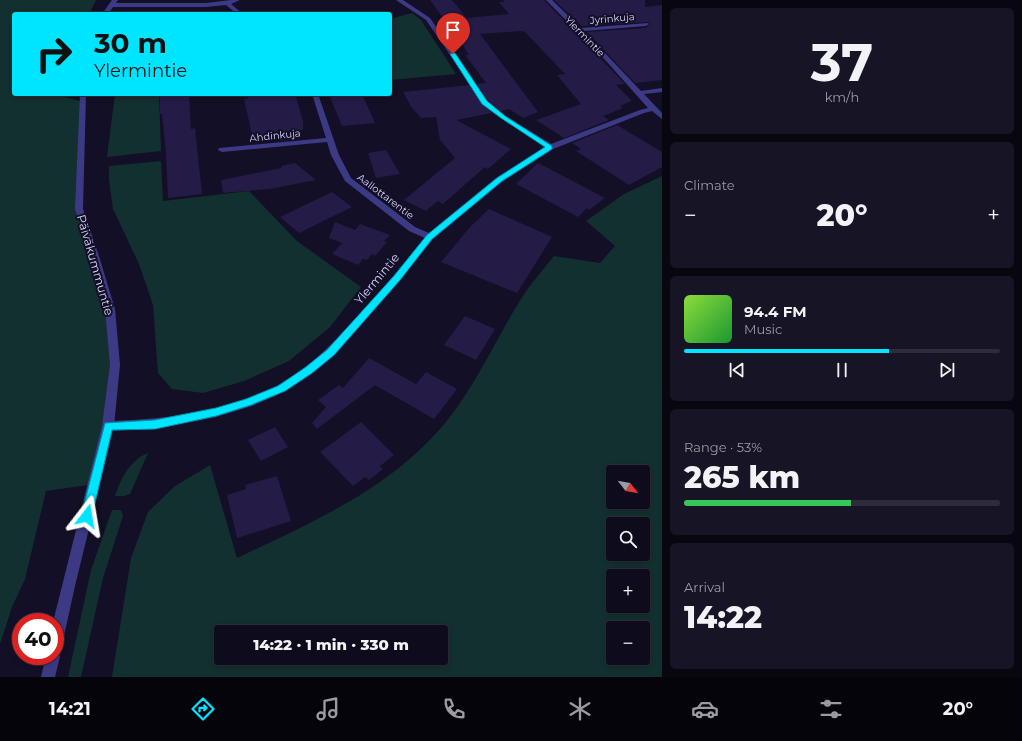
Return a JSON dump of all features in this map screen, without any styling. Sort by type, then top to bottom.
[{"type":"street","points":[[106,12],[113,2],[206,5],[227,3],[237,0]]},
{"type":"street","points":[[399,0],[428,18],[484,102],[503,117],[550,147]]},
{"type":"street","name":"Ylermintie","points":[[549,0],[640,93],[652,109],[662,117]]},
{"type":"street","points":[[227,3],[238,12]]},
{"type":"street","name":"Jyrinkuja","points":[[580,30],[646,24]]},
{"type":"street","points":[[640,93],[662,90]]},
{"type":"street","name":"Päiväkummuntie","points":[[62,613],[108,426],[115,365],[110,314],[94,253],[79,209],[83,96]]},
{"type":"street","name":"Aallottarentie","points":[[316,96],[335,155],[348,179],[353,185],[412,229],[430,237]]},
{"type":"street","name":"Ylermintie","points":[[108,426],[155,424],[216,412],[248,403],[282,388],[309,370],[331,352],[393,282],[430,237],[499,180],[550,147],[642,111],[652,109]]},
{"type":"street","name":"Ahdinkuja","points":[[222,150],[330,140]]},
{"type":"street","points":[[48,677],[50,665]]},
{"type":"green space","points":[[0,0],[96,0],[90,12],[12,12],[12,96],[61,96],[83,102],[79,209],[110,309],[115,365],[95,484],[46,491],[25,579],[12,607],[0,644]]},
{"type":"green space","points":[[412,13],[421,20],[456,74],[392,80],[392,18]]},
{"type":"green space","points":[[115,96],[159,96],[161,151],[107,157]]},
{"type":"green space","points":[[161,161],[163,201],[249,191],[297,241],[361,287],[330,327],[289,361],[244,381],[203,393],[172,389],[158,373],[153,305],[139,264],[113,209],[109,180],[109,166]]},
{"type":"green space","points":[[662,176],[662,677],[112,677],[131,558],[148,512],[175,486],[210,465],[237,558],[329,513],[386,478],[412,457],[436,433],[458,406],[532,282],[554,256],[600,263],[615,246],[586,221],[624,194]]},
{"type":"green space","points":[[148,453],[130,494],[115,496],[127,470],[136,460]]},
{"type":"green space","points":[[112,510],[121,510],[123,516],[103,578],[81,677],[68,677],[91,570]]},
{"type":"building","points":[[430,0],[452,0],[467,18],[509,14],[499,2],[505,2],[503,0],[544,0],[625,84],[616,85],[632,101],[620,106],[623,108],[603,116],[609,120],[564,138],[536,120],[581,104],[557,75],[565,74],[525,32],[480,34],[538,112],[523,118],[509,109],[501,111],[488,100],[477,84],[486,83],[465,55],[469,55],[464,47]]},
{"type":"building","points":[[554,0],[645,0],[645,7],[662,5],[662,80],[635,83],[587,32],[646,28],[650,24],[649,22],[582,26]]},
{"type":"building","points":[[469,85],[482,104],[492,113],[456,120],[511,149],[488,169],[485,167],[443,204],[438,201],[426,211],[404,200],[455,158],[440,140],[436,117],[421,118],[412,108],[403,92]]},
{"type":"building","points":[[160,96],[189,96],[191,129],[195,128],[202,194],[168,198],[166,153],[162,114],[160,114]]},
{"type":"building","points":[[247,96],[296,96],[303,121],[303,130],[296,131],[298,139],[281,141],[277,139],[276,134],[257,136],[257,134],[252,135],[244,99],[248,99]]},
{"type":"building","points":[[363,96],[375,123],[342,126],[330,97]]},
{"type":"building","points":[[617,125],[662,152],[662,167],[629,185],[576,151],[581,149],[572,143]]},
{"type":"building","points":[[386,150],[400,174],[376,178],[368,153]]},
{"type":"building","points":[[295,163],[316,180],[270,189],[223,193],[221,180],[282,168],[281,166]]},
{"type":"building","points":[[538,163],[605,198],[589,210],[587,208],[578,217],[516,184]]},
{"type":"building","points":[[332,192],[352,207],[299,233],[280,217]]},
{"type":"building","points":[[489,209],[552,237],[517,293],[441,262],[470,227]]},
{"type":"building","points":[[335,222],[355,230],[360,224],[390,235],[384,241],[387,242],[375,256],[372,254],[367,260],[363,259],[358,265],[332,254],[342,243],[329,238]]},
{"type":"building","points":[[465,316],[495,329],[476,360],[444,345]]},
{"type":"building","points":[[369,358],[416,384],[426,372],[457,389],[434,419],[375,385],[317,429],[312,423],[326,407],[318,400],[339,385],[343,388]]},
{"type":"building","points":[[361,422],[394,455],[380,466],[383,469],[369,480],[365,477],[353,486],[320,452]]},
{"type":"building","points":[[275,427],[288,447],[261,461],[248,440]]},
{"type":"building","points":[[277,476],[291,521],[237,538],[227,495],[246,489],[245,485]]},
{"type":"route","points":[[87,516],[108,426],[155,424],[216,412],[248,403],[282,388],[309,370],[331,352],[397,278],[430,237],[499,180],[550,147],[503,117],[484,102],[453,54]]}]
